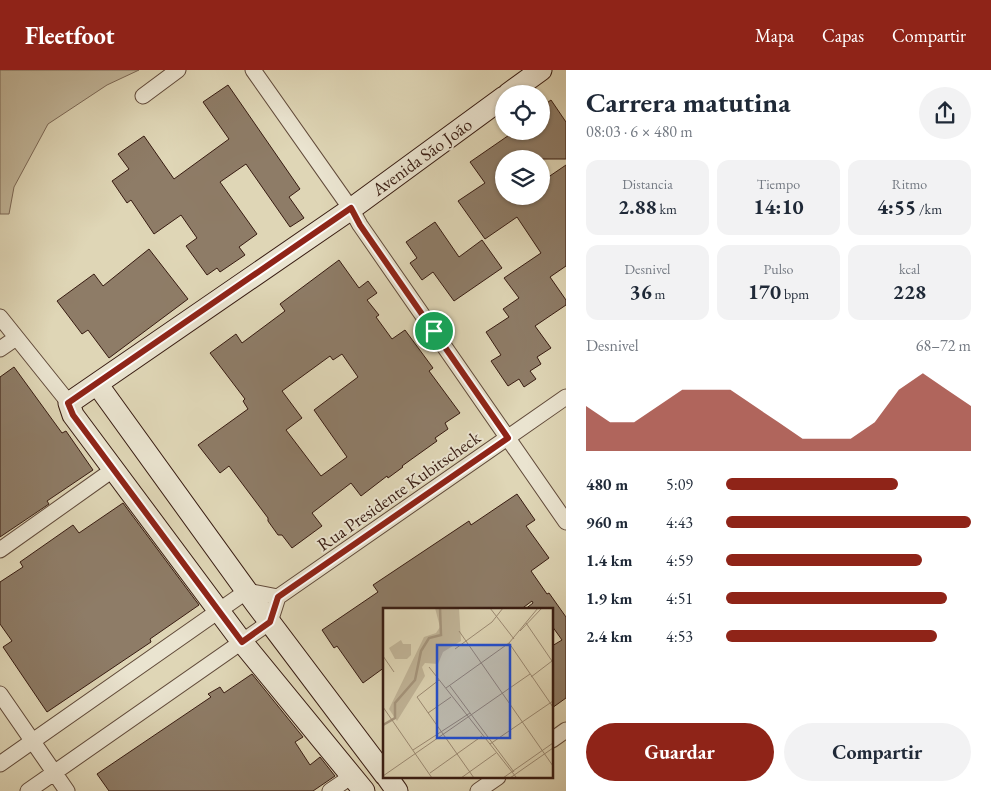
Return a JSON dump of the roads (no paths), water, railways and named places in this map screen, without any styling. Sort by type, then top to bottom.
[{"type":"street","points":[[143,96],[178,70]]},
{"type":"street","points":[[252,70],[351,208],[360,225],[566,522]]},
{"type":"street","points":[[520,85],[541,70]]},
{"type":"street","name":"Avenida São João","points":[[68,403],[351,208],[495,104]]},
{"type":"street","points":[[0,317],[68,403],[73,415],[242,642],[358,783],[330,791]]},
{"type":"street","points":[[0,349],[16,338]]},
{"type":"street","points":[[97,384],[247,592],[383,772]]},
{"type":"street","name":"Rua Presidente Kubitscheck","points":[[278,597],[566,398]]},
{"type":"street","points":[[0,550],[114,469]]},
{"type":"street","points":[[0,764],[247,592],[278,597],[270,622],[28,791]]},
{"type":"street","points":[[0,694],[67,791]]},
{"type":"street","points":[[554,739],[566,730]]},
{"type":"street","points":[[387,778],[397,791]]},
{"type":"street","points":[[478,791],[497,778]]}]
